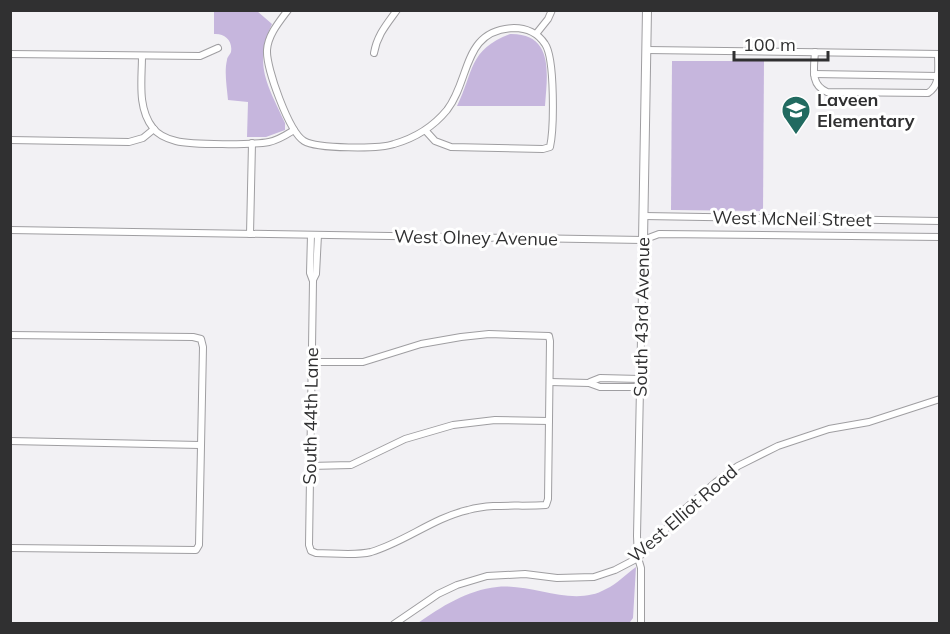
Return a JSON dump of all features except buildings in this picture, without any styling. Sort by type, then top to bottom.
[{"type":"street","points":[[288,10],[271,37],[267,48],[267,58],[275,86],[294,130],[300,138],[314,145],[382,147],[404,141],[425,130],[449,107],[472,52],[494,32],[521,28],[536,34],[548,48],[551,61],[550,147],[543,149],[451,147],[435,141],[425,130]]},
{"type":"street","points":[[374,53],[379,36],[397,10]]},
{"type":"street","points":[[536,34],[552,10]]},
{"type":"street","name":"South 43rd Avenue","points":[[641,624],[638,558],[647,10]]},
{"type":"street","points":[[10,54],[200,56],[218,48]]},
{"type":"street","points":[[647,50],[815,52],[938,54],[936,85],[928,93],[827,92],[819,89],[816,84],[815,52]]},
{"type":"street","points":[[142,56],[143,106],[146,117],[154,129],[165,138],[184,143],[270,142],[294,130]]},
{"type":"street","points":[[814,74],[938,76]]},
{"type":"street","points":[[10,140],[129,142],[143,138],[154,129]]},
{"type":"street","points":[[250,234],[252,143]]},
{"type":"street","name":"West McNeil Street","points":[[644,216],[939,221]]},
{"type":"street","name":"West Olney Avenue","points":[[10,230],[643,240],[658,234],[939,237]]},
{"type":"street","name":"South 44th Lane","points":[[314,235],[314,260],[310,273],[313,281],[309,545],[311,550],[368,553],[437,520],[466,510],[493,506],[546,505],[549,421]]},
{"type":"street","points":[[310,466],[351,465],[405,439],[453,425],[495,420],[549,421],[550,342],[549,336],[489,334],[421,344],[363,362],[312,362]]},
{"type":"street","points":[[10,335],[194,337],[201,339],[203,347],[199,545],[196,550],[10,548]]},
{"type":"street","points":[[589,383],[600,378],[640,379]]},
{"type":"street","points":[[612,378],[612,387]]},
{"type":"street","points":[[550,382],[589,383],[600,387],[640,387]]},
{"type":"street","name":"West Elliot Road","points":[[394,624],[438,594],[457,585],[487,576],[525,574],[557,578],[594,577],[615,570],[638,558],[686,508],[738,466],[778,446],[829,429],[869,422],[939,399]]},
{"type":"street","points":[[10,441],[200,445]]},
{"type":"shaded area","points":[[214,11],[257,11],[272,24],[266,39],[263,64],[268,86],[285,123],[285,130],[266,137],[247,137],[248,102],[228,100],[226,70],[231,44],[227,38],[214,34]]},
{"type":"shaded area","points":[[510,34],[525,36],[535,41],[541,48],[547,70],[545,106],[457,106],[479,55],[496,40]]},
{"type":"shaded area","points":[[672,61],[764,61],[763,211],[671,210]]},
{"type":"shaded area","points":[[636,567],[633,618],[630,622],[418,623],[455,600],[486,589],[524,588],[566,596],[580,596],[593,594],[610,587]]},
{"type":"place","name":"Laveen Elementary","points":[[796,136]]}]
